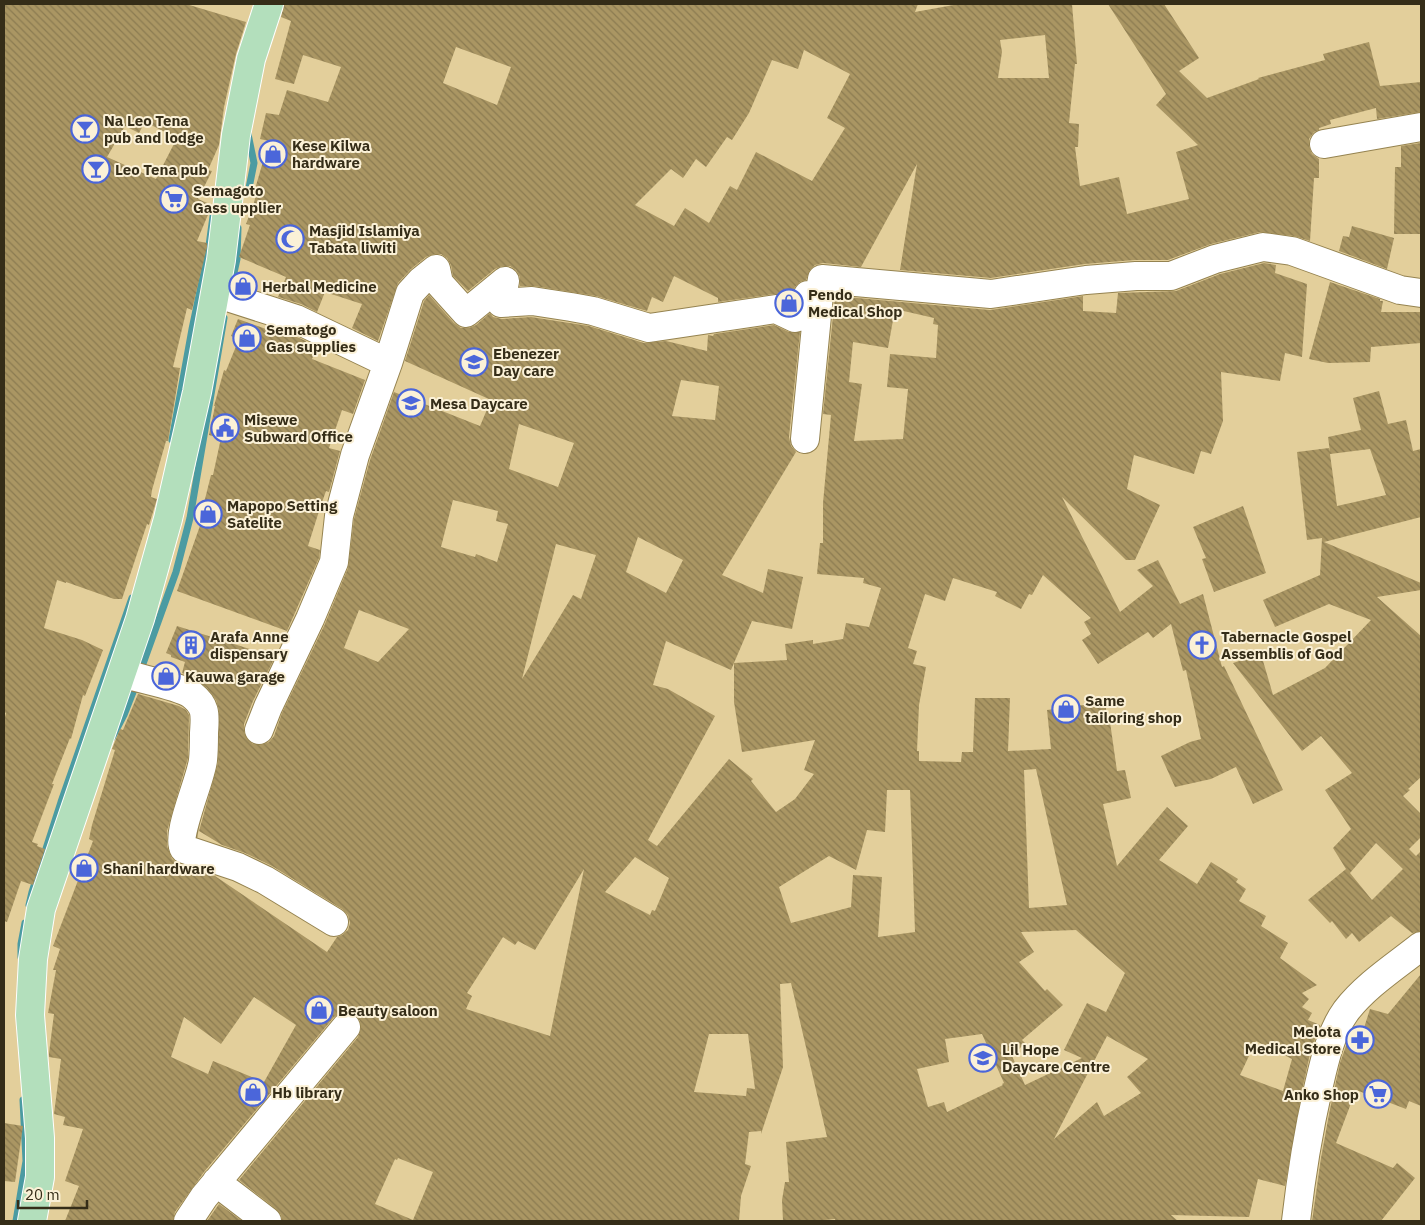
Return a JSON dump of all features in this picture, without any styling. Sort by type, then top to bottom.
[{"type":"main road","points":[[32,1221],[40,1177],[40,1138],[30,1015],[33,959],[41,909],[140,619],[168,519],[197,392],[215,294],[236,135],[251,59],[269,4]]},
{"type":"street","points":[[1324,144],[1421,127]]},
{"type":"street","points":[[805,439],[822,279],[991,294],[1095,280],[1136,276],[1170,276],[1215,259],[1263,247],[1292,251],[1400,290],[1421,293]]},
{"type":"street","points":[[259,730],[334,562],[339,516],[355,455],[388,363],[410,293],[436,269],[439,283],[466,313],[505,281],[501,303],[532,302],[571,307],[592,311],[649,328],[776,308],[795,318],[808,295],[819,295]]},
{"type":"street","points":[[215,294],[296,319],[388,363]]},
{"type":"street","points":[[122,673],[190,693],[203,706],[205,716],[203,760],[198,784],[181,834],[181,844],[184,848],[238,867],[265,880],[334,922]]},
{"type":"street","points":[[1296,1221],[1301,1175],[1310,1126],[1327,1051],[1337,1026],[1355,1000],[1421,946]]},
{"type":"street","points":[[188,1221],[216,1182],[346,1027]]},
{"type":"street","points":[[216,1182],[266,1221]]},
{"type":"building","points":[[4,4],[186,4],[246,22],[236,54],[224,107],[219,145],[208,170],[212,171],[198,199],[212,205],[197,241],[207,243],[207,247],[192,310],[187,308],[173,367],[180,368],[168,441],[166,441],[152,490],[151,497],[157,499],[149,525],[147,524],[122,599],[114,599],[57,580],[44,628],[82,640],[103,650],[85,696],[83,695],[71,739],[52,784],[54,784],[32,842],[45,849],[33,885],[21,881],[7,922],[4,921],[4,720],[6,713],[4,712]],"holes":[[[145,122],[177,138],[156,179],[107,157],[125,126],[139,133]]]},
{"type":"building","points":[[284,4],[918,4],[915,12],[959,4],[1072,4],[1077,64],[1075,64],[1069,123],[1079,124],[1078,147],[1075,147],[1080,186],[1119,177],[1127,214],[1189,199],[1176,152],[1198,145],[1156,105],[1166,94],[1108,4],[1164,4],[1199,58],[1179,71],[1207,98],[1258,78],[1325,60],[1323,54],[1369,42],[1380,86],[1421,82],[1421,112],[1377,119],[1376,108],[1330,120],[1331,124],[1314,132],[1309,139],[1309,146],[1312,154],[1319,159],[1319,178],[1314,178],[1310,241],[1294,236],[1260,232],[1211,244],[1168,260],[1135,260],[1085,264],[991,278],[900,270],[917,164],[861,267],[823,263],[815,265],[810,270],[806,280],[800,282],[795,287],[789,298],[774,294],[718,302],[718,298],[674,276],[663,302],[652,297],[647,311],[596,296],[534,286],[520,286],[520,277],[516,270],[510,266],[502,266],[495,269],[468,291],[453,276],[451,265],[447,258],[441,254],[434,254],[426,257],[411,269],[398,283],[378,341],[352,328],[362,304],[325,292],[317,312],[301,304],[278,297],[286,277],[239,257],[250,225],[246,224],[254,203],[257,189],[255,189],[269,141],[260,139],[266,113],[279,115],[287,90],[328,102],[341,67],[303,55],[294,84],[275,79],[291,21],[281,17]],"holes":[[[1045,35],[1049,78],[998,78],[1002,52],[1000,40]],[[456,47],[511,67],[497,105],[443,83]],[[804,50],[850,74],[827,118],[845,128],[812,181],[756,152],[737,190],[730,186],[709,223],[685,208],[674,226],[635,205],[671,169],[683,178],[696,159],[706,167],[727,137],[732,140],[749,113],[772,60],[798,69]]]},
{"type":"building","points":[[1421,143],[1421,234],[1394,234],[1395,167],[1401,167],[1401,146]]},
{"type":"building","points":[[1352,226],[1394,238],[1387,269],[1339,251],[1343,236],[1349,237]]},
{"type":"building","points":[[1264,263],[1276,265],[1275,273],[1307,284],[1302,357],[1285,353],[1280,381],[1221,372],[1223,421],[1211,454],[1201,451],[1194,474],[1134,455],[1127,489],[1160,505],[1135,560],[1126,560],[1062,497],[1120,612],[1153,586],[1137,570],[1158,560],[1180,604],[1203,594],[1222,667],[1224,666],[1283,790],[1253,804],[1236,767],[1211,779],[1175,787],[1161,756],[1190,742],[1201,739],[1186,670],[1183,671],[1171,624],[1153,638],[1148,632],[1098,664],[1082,640],[1091,634],[1084,622],[1091,618],[1043,575],[1032,595],[1029,594],[1021,609],[995,596],[997,592],[953,578],[945,601],[925,594],[908,648],[917,651],[913,664],[926,667],[919,705],[917,751],[919,751],[919,761],[961,762],[962,752],[973,752],[975,698],[1010,698],[1008,751],[1051,749],[1047,710],[1105,702],[1107,716],[1109,715],[1117,771],[1125,770],[1131,798],[1103,804],[1117,866],[1167,807],[1188,826],[1159,860],[1197,884],[1211,862],[1238,879],[1236,882],[1246,889],[1239,901],[1266,916],[1261,926],[1288,943],[1280,958],[1317,985],[1302,993],[1309,999],[1302,1007],[1312,1013],[1308,1020],[1320,1025],[1310,1054],[1303,1086],[1285,1186],[1258,1179],[1249,1217],[1171,1215],[1178,1221],[835,1221],[835,1219],[783,1221],[782,1200],[785,1182],[789,1182],[786,1142],[827,1137],[791,983],[780,984],[783,1067],[761,1134],[761,1131],[749,1132],[745,1164],[751,1166],[741,1196],[739,1221],[282,1221],[281,1215],[276,1209],[239,1180],[358,1037],[361,1029],[360,1021],[356,1015],[348,1012],[340,1013],[334,1017],[204,1172],[175,1212],[173,1221],[65,1221],[79,1186],[65,1181],[83,1129],[63,1125],[65,1117],[54,1114],[61,1059],[49,1057],[54,1014],[48,1013],[56,970],[53,970],[60,949],[53,946],[93,841],[89,839],[115,750],[112,749],[120,729],[123,730],[138,694],[179,706],[186,710],[189,715],[188,758],[167,831],[167,846],[172,859],[179,864],[215,876],[327,952],[337,937],[348,930],[350,923],[348,915],[342,909],[272,866],[245,853],[222,845],[199,831],[218,763],[219,710],[216,700],[207,688],[194,678],[182,673],[185,662],[166,653],[177,626],[275,657],[244,724],[244,732],[247,739],[253,744],[261,745],[269,742],[274,736],[282,713],[324,626],[348,568],[354,519],[370,460],[394,392],[480,426],[491,400],[405,361],[424,301],[429,295],[454,323],[461,328],[469,328],[476,325],[490,313],[493,317],[502,319],[531,317],[589,326],[644,343],[666,341],[707,351],[708,335],[713,336],[714,334],[774,325],[789,332],[800,332],[789,437],[791,446],[796,452],[722,575],[763,593],[768,569],[803,577],[792,629],[752,621],[734,663],[787,660],[785,644],[813,640],[813,644],[843,639],[846,623],[869,627],[881,588],[863,583],[864,578],[817,574],[820,543],[823,543],[823,503],[831,415],[823,414],[835,296],[990,310],[1083,296],[1083,311],[1116,313],[1118,293],[1176,291],[1220,274]],"holes":[[[895,309],[934,318],[933,324],[938,325],[936,358],[890,354],[887,387],[908,389],[903,439],[854,441],[862,384],[849,382],[853,342],[888,348]],[[681,380],[719,386],[715,420],[672,416]],[[519,424],[574,443],[558,487],[509,469]],[[453,500],[498,511],[496,521],[508,524],[497,562],[476,554],[475,557],[441,547]],[[638,537],[683,560],[666,593],[626,572]],[[556,544],[596,555],[581,599],[573,595],[522,679]],[[359,610],[409,629],[378,662],[344,648]],[[666,641],[731,670],[734,663],[734,702],[742,752],[815,740],[804,770],[814,774],[795,799],[776,812],[751,781],[753,779],[729,759],[657,846],[648,840],[715,716],[668,689],[653,685]],[[1036,769],[1067,905],[1029,908],[1024,770]],[[887,790],[910,790],[915,932],[878,937],[882,877],[853,875],[851,907],[791,923],[779,887],[829,856],[856,870],[867,830],[885,832]],[[635,857],[669,878],[655,911],[652,910],[650,915],[605,892]],[[584,869],[550,1036],[466,1009],[472,996],[467,993],[503,937],[515,945],[518,941],[535,950]],[[1076,930],[1125,973],[1106,1012],[1087,1003],[1064,1050],[1082,1058],[1025,1085],[1012,1056],[1025,1043],[1022,1040],[1063,1005],[1047,989],[1045,991],[1019,962],[1034,952],[1021,932]],[[254,997],[296,1025],[264,1082],[213,1061],[208,1074],[171,1057],[184,1017],[221,1044]],[[709,1034],[748,1034],[755,1089],[747,1088],[746,1096],[694,1092]],[[982,1034],[1004,1083],[1003,1085],[947,1112],[944,1102],[928,1107],[917,1069],[949,1062],[945,1039]],[[1107,1036],[1148,1059],[1127,1077],[1141,1093],[1104,1116],[1097,1102],[1054,1139]],[[1256,1041],[1292,1059],[1283,1091],[1240,1075]],[[398,1158],[433,1172],[413,1220],[375,1204],[395,1159],[397,1160]]]},
{"type":"building","points":[[1330,282],[1380,299],[1380,301],[1383,301],[1381,312],[1421,312],[1421,343],[1371,347],[1370,362],[1328,363],[1309,359]]},
{"type":"building","points":[[238,319],[266,329],[267,326],[306,341],[305,351],[314,354],[312,359],[365,380],[353,414],[342,410],[329,448],[340,451],[329,492],[326,491],[308,546],[320,550],[319,558],[287,631],[177,591],[202,520],[200,519],[211,475],[213,475],[221,438],[209,435],[214,406],[224,370],[226,371],[239,339],[231,336]]},
{"type":"building","points":[[1379,391],[1388,424],[1406,420],[1413,451],[1421,449],[1421,517],[1324,542],[1421,583],[1421,590],[1377,597],[1421,636],[1421,777],[1403,796],[1421,814],[1421,837],[1409,849],[1416,856],[1421,851],[1421,931],[1412,933],[1391,916],[1359,942],[1352,933],[1346,939],[1332,921],[1330,923],[1308,900],[1346,869],[1333,848],[1351,829],[1325,790],[1352,773],[1321,736],[1302,751],[1233,663],[1261,654],[1273,695],[1325,668],[1371,620],[1329,604],[1275,627],[1263,600],[1320,575],[1322,538],[1307,540],[1297,452],[1329,448],[1330,452],[1328,437],[1361,430],[1353,398]],"holes":[[[1370,449],[1386,495],[1337,506],[1330,454]],[[1376,843],[1403,869],[1372,900],[1350,873]]]},
{"type":"building","points":[[1243,506],[1266,573],[1214,592],[1202,559],[1206,558],[1193,527]]},
{"type":"building","points":[[1421,974],[1421,1106],[1409,1101],[1406,1109],[1356,1090],[1336,1143],[1393,1168],[1397,1163],[1415,1178],[1381,1221],[1312,1221],[1330,1109],[1340,1063],[1349,1037],[1351,1038],[1354,1029],[1363,1031],[1370,1009],[1388,1014]]},
{"type":"building","points":[[4,1123],[23,1126],[15,1182],[4,1181]]},
{"type":"building","points":[[219,1204],[242,1221],[207,1221]]},
{"type":"waterway","points":[[248,134],[254,163],[249,188]]},
{"type":"waterway","points":[[172,440],[208,253],[214,209]]},
{"type":"waterway","points":[[230,291],[237,259],[238,228]]},
{"type":"waterway","points":[[140,672],[176,572],[190,518],[224,318]]},
{"type":"waterway","points":[[29,905],[61,802],[132,598]]},
{"type":"waterway","points":[[112,738],[124,715],[137,682]]},
{"type":"waterway","points":[[21,957],[21,944],[25,923]]},
{"type":"waterway","points":[[16,1221],[26,1161],[23,1100]]},
{"type":"place","name":"Na Leo Tena pub and lodge","points":[[85,129]]},
{"type":"place","name":"Kese Kilwa hardware","points":[[273,154]]},
{"type":"place","name":"Leo Tena pub","points":[[96,169]]},
{"type":"place","name":"Semagoto Gass upplier","points":[[174,199]]},
{"type":"place","name":"Masjid Islamiya Tabata liwiti","points":[[290,239]]},
{"type":"place","name":"Herbal Medicine","points":[[243,286]]},
{"type":"place","name":"Pendo Medical Shop","points":[[789,303]]},
{"type":"place","name":"Sematogo Gas supplies","points":[[247,338]]},
{"type":"place","name":"Ebenezer Day care","points":[[474,362]]},
{"type":"place","name":"Mesa Daycare","points":[[411,403]]},
{"type":"place","name":"Misewe Subward Office","points":[[225,428]]},
{"type":"place","name":"Mapopo Setting Satelite","points":[[208,514]]},
{"type":"place","name":"Arafa Anne dispensary","points":[[191,645]]},
{"type":"place","name":"Tabernacle Gospel Assemblis of God","points":[[1202,645]]},
{"type":"place","name":"Kauwa garage","points":[[166,676]]},
{"type":"place","name":"Same tailoring shop","points":[[1066,709]]},
{"type":"place","name":"Shani hardware","points":[[84,868]]},
{"type":"place","name":"Beauty saloon","points":[[319,1010]]},
{"type":"place","name":"Melota Medical Store","points":[[1360,1040]]},
{"type":"place","name":"Lil Hope Daycare Centre","points":[[983,1058]]},
{"type":"place","name":"Hb library","points":[[253,1092]]},
{"type":"place","name":"Anko Shop","points":[[1378,1094]]}]
